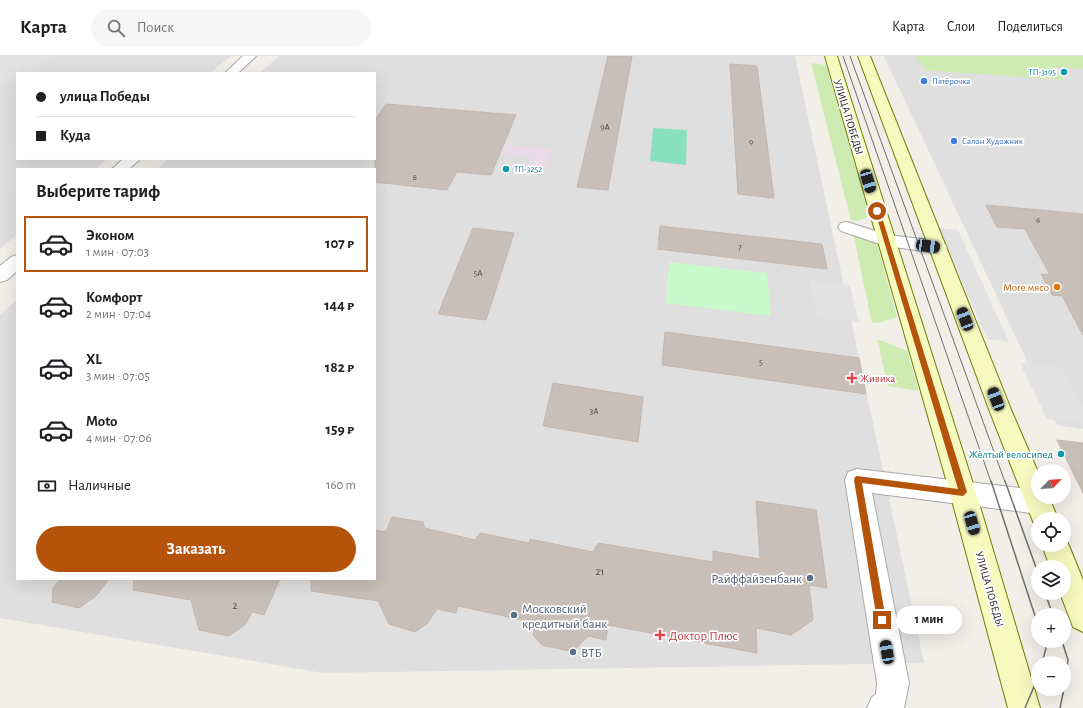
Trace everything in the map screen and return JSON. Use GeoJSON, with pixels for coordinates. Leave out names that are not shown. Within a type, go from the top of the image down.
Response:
{"type":"FeatureCollection","features":[{"type":"Feature","properties":{"kind":"main road","name":"УЛИЦА ПОБЕДЫ"},"geometry":{"type":"LineString","coordinates":[[831,56],[963,492],[1024,708]]}},
{"type":"Feature","properties":{"kind":"main road"},"geometry":{"type":"LineString","coordinates":[[864,56],[1001,412],[1042,510]]}},
{"type":"Feature","properties":{"kind":"main road"},"geometry":{"type":"LineString","coordinates":[[1071,585],[1083,616]]}},
{"type":"Feature","properties":{"kind":"street"},"geometry":{"type":"LineString","coordinates":[[232,72],[250,56]]}},
{"type":"Feature","properties":{"kind":"street"},"geometry":{"type":"LineString","coordinates":[[121,168],[131,160]]}},
{"type":"Feature","properties":{"kind":"street"},"geometry":{"type":"LineString","coordinates":[[847,227],[886,240],[938,247]]}},
{"type":"Feature","properties":{"kind":"street"},"geometry":{"type":"LineString","coordinates":[[0,276],[16,262]]}},
{"type":"Feature","properties":{"kind":"street"},"geometry":{"type":"LineString","coordinates":[[886,706],[892,683],[857,480],[963,492],[1042,510]]}},
{"type":"Feature","properties":{"kind":"shaded area"},"geometry":{"type":"Polygon","coordinates":[[[0,56],[231,56],[211,72],[16,72],[16,160],[106,160],[96,168],[16,168],[16,235],[0,249],[0,56]]]}},
{"type":"Feature","properties":{"kind":"shaded area"},"geometry":{"type":"Polygon","coordinates":[[[5,56],[56,56],[31,72],[16,72],[16,81],[8,86],[0,85],[0,59],[5,56]]]}},
{"type":"Feature","properties":{"kind":"shaded area"},"geometry":{"type":"Polygon","coordinates":[[[279,56],[795,56],[924,663],[323,673],[0,618],[0,315],[16,300],[16,580],[376,580],[376,168],[158,168],[167,160],[376,160],[376,72],[261,72],[279,56]]]}},
{"type":"Feature","properties":{"kind":"shaded area"},"geometry":{"type":"Polygon","coordinates":[[[884,56],[1083,56],[1083,429],[1057,425],[884,56]]]}},
{"type":"Feature","properties":{"kind":"shaded area"},"geometry":{"type":"Polygon","coordinates":[[[488,143],[551,149],[545,169],[529,168],[533,156],[484,152],[488,143]]]}},
{"type":"Feature","properties":{"kind":"shaded area"},"geometry":{"type":"Polygon","coordinates":[[[939,228],[958,230],[1009,342],[987,339],[939,228]]]}},
{"type":"Feature","properties":{"kind":"shaded area"},"geometry":{"type":"Polygon","coordinates":[[[809,280],[850,285],[859,322],[817,318],[809,280]]]}},
{"type":"Feature","properties":{"kind":"shaded area"},"geometry":{"type":"Polygon","coordinates":[[[1020,363],[1062,367],[1083,406],[1083,423],[1047,419],[1020,363]]]}},
{"type":"Feature","properties":{"kind":"green space"},"geometry":{"type":"Polygon","coordinates":[[[916,56],[1083,56],[1083,69],[1053,67],[1064,80],[924,70],[916,56]]]}},
{"type":"Feature","properties":{"kind":"green space"},"geometry":{"type":"Polygon","coordinates":[[[811,63],[826,65],[870,216],[858,221],[851,220],[811,63]]]}},
{"type":"Feature","properties":{"kind":"green space"},"geometry":{"type":"Polygon","coordinates":[[[653,128],[687,130],[686,165],[650,161],[653,128]]]}},
{"type":"Feature","properties":{"kind":"green space"},"geometry":{"type":"Polygon","coordinates":[[[853,233],[876,240],[897,317],[882,322],[872,323],[853,233]]]}},
{"type":"Feature","properties":{"kind":"green space"},"geometry":{"type":"Polygon","coordinates":[[[669,262],[767,273],[771,316],[666,303],[669,262]]]}},
{"type":"Feature","properties":{"kind":"green space"},"geometry":{"type":"Polygon","coordinates":[[[877,339],[907,351],[919,391],[888,386],[877,339]]]}},
{"type":"Feature","properties":{"kind":"building"},"geometry":{"type":"Polygon","coordinates":[[[608,56],[632,56],[608,190],[577,187],[608,56]]]}},
{"type":"Feature","properties":{"kind":"building"},"geometry":{"type":"Polygon","coordinates":[[[730,64],[757,66],[774,198],[738,194],[730,64]]]}},
{"type":"Feature","properties":{"kind":"building"},"geometry":{"type":"Polygon","coordinates":[[[386,104],[516,115],[491,175],[457,172],[447,190],[376,182],[376,119],[386,104]]]}},
{"type":"Feature","properties":{"kind":"building"},"geometry":{"type":"Polygon","coordinates":[[[986,205],[1083,214],[1083,335],[1062,296],[1052,295],[1041,274],[1050,275],[1025,229],[997,227],[986,205]]]}},
{"type":"Feature","properties":{"kind":"building"},"geometry":{"type":"Polygon","coordinates":[[[660,226],[822,244],[827,269],[658,249],[660,226]]]}},
{"type":"Feature","properties":{"kind":"building"},"geometry":{"type":"Polygon","coordinates":[[[473,228],[514,233],[486,320],[438,314],[473,228]]]}},
{"type":"Feature","properties":{"kind":"building"},"geometry":{"type":"Polygon","coordinates":[[[665,332],[859,358],[866,394],[662,365],[665,332]]]}},
{"type":"Feature","properties":{"kind":"building"},"geometry":{"type":"Polygon","coordinates":[[[553,383],[643,397],[638,442],[543,426],[553,383]]]}},
{"type":"Feature","properties":{"kind":"building"},"geometry":{"type":"Polygon","coordinates":[[[1057,440],[1083,443],[1083,493],[1071,469],[1071,464],[1069,464],[1057,440]]]}},
{"type":"Feature","properties":{"kind":"building"},"geometry":{"type":"Polygon","coordinates":[[[756,501],[816,510],[827,588],[809,585],[813,620],[791,635],[756,628],[757,653],[608,625],[606,640],[588,636],[573,652],[542,645],[533,635],[536,623],[458,606],[456,613],[437,609],[427,624],[415,632],[389,624],[378,601],[311,591],[311,580],[376,580],[376,530],[386,532],[392,517],[423,522],[425,528],[475,540],[480,533],[529,543],[530,539],[593,552],[598,543],[713,562],[713,551],[760,559],[756,501]]]}},
{"type":"Feature","properties":{"kind":"building"},"geometry":{"type":"Polygon","coordinates":[[[59,580],[108,580],[96,596],[79,608],[52,602],[53,588],[59,580]]]}},
{"type":"Feature","properties":{"kind":"building"},"geometry":{"type":"Polygon","coordinates":[[[134,580],[280,580],[264,615],[252,612],[246,624],[229,636],[199,630],[191,600],[133,590],[134,580]]]}},
{"type":"Feature","properties":{"kind":"tram line"},"geometry":{"type":"LineString","coordinates":[[843,56],[991,482]]}},
{"type":"Feature","properties":{"kind":"tram line"},"geometry":{"type":"LineString","coordinates":[[850,56],[1005,482]]}},
{"type":"Feature","properties":{"kind":"tram line"},"geometry":{"type":"LineString","coordinates":[[991,481],[1032,608]]}},
{"type":"Feature","properties":{"kind":"tram line"},"geometry":{"type":"LineString","coordinates":[[1005,481],[1033,560]]}},
{"type":"Feature","properties":{"kind":"tram line"},"geometry":{"type":"LineString","coordinates":[[1048,600],[1050,608]]}},
{"type":"Feature","properties":{"kind":"tram line"},"geometry":{"type":"LineString","coordinates":[[1044,656],[1046,648]]}},
{"type":"Feature","properties":{"kind":"tram line"},"geometry":{"type":"LineString","coordinates":[[1064,648],[1067,656]]}},
{"type":"Feature","properties":{"kind":"tram line"},"geometry":{"type":"LineString","coordinates":[[1025,708],[1031,694]]}},
{"type":"Feature","properties":{"kind":"tram line"},"geometry":{"type":"LineString","coordinates":[[1060,708],[1063,696]]}},
{"type":"Feature","properties":{"kind":"place","name":"ТП-3195"},"geometry":{"type":"Point","coordinates":[1064,72]}},
{"type":"Feature","properties":{"kind":"place","name":"Пятёрочка"},"geometry":{"type":"Point","coordinates":[924,81]}},
{"type":"Feature","properties":{"kind":"place","name":"Салон Художник"},"geometry":{"type":"Point","coordinates":[954,141]}},
{"type":"Feature","properties":{"kind":"place","name":"ТП-3252"},"geometry":{"type":"Point","coordinates":[506,169]}},
{"type":"Feature","properties":{"kind":"place","name":"More мясо"},"geometry":{"type":"Point","coordinates":[1057,287]}},
{"type":"Feature","properties":{"kind":"place","name":"Живика"},"geometry":{"type":"Point","coordinates":[852,378]}},
{"type":"Feature","properties":{"kind":"place","name":"Жёлтый велосипед"},"geometry":{"type":"Point","coordinates":[1061,454]}},
{"type":"Feature","properties":{"kind":"place","name":"Райффайзенбанк"},"geometry":{"type":"Point","coordinates":[810,578]}},
{"type":"Feature","properties":{"kind":"place","name":"Московский кредитный банк"},"geometry":{"type":"Point","coordinates":[514,615]}},
{"type":"Feature","properties":{"kind":"place","name":"Доктор Плюс"},"geometry":{"type":"Point","coordinates":[660,635]}},
{"type":"Feature","properties":{"kind":"place","name":"ВТБ"},"geometry":{"type":"Point","coordinates":[573,652]}},
{"type":"Feature","properties":{"kind":"route"},"geometry":{"type":"LineString","coordinates":[[877,211],[963,492],[857,480],[882,620]]}}]}
